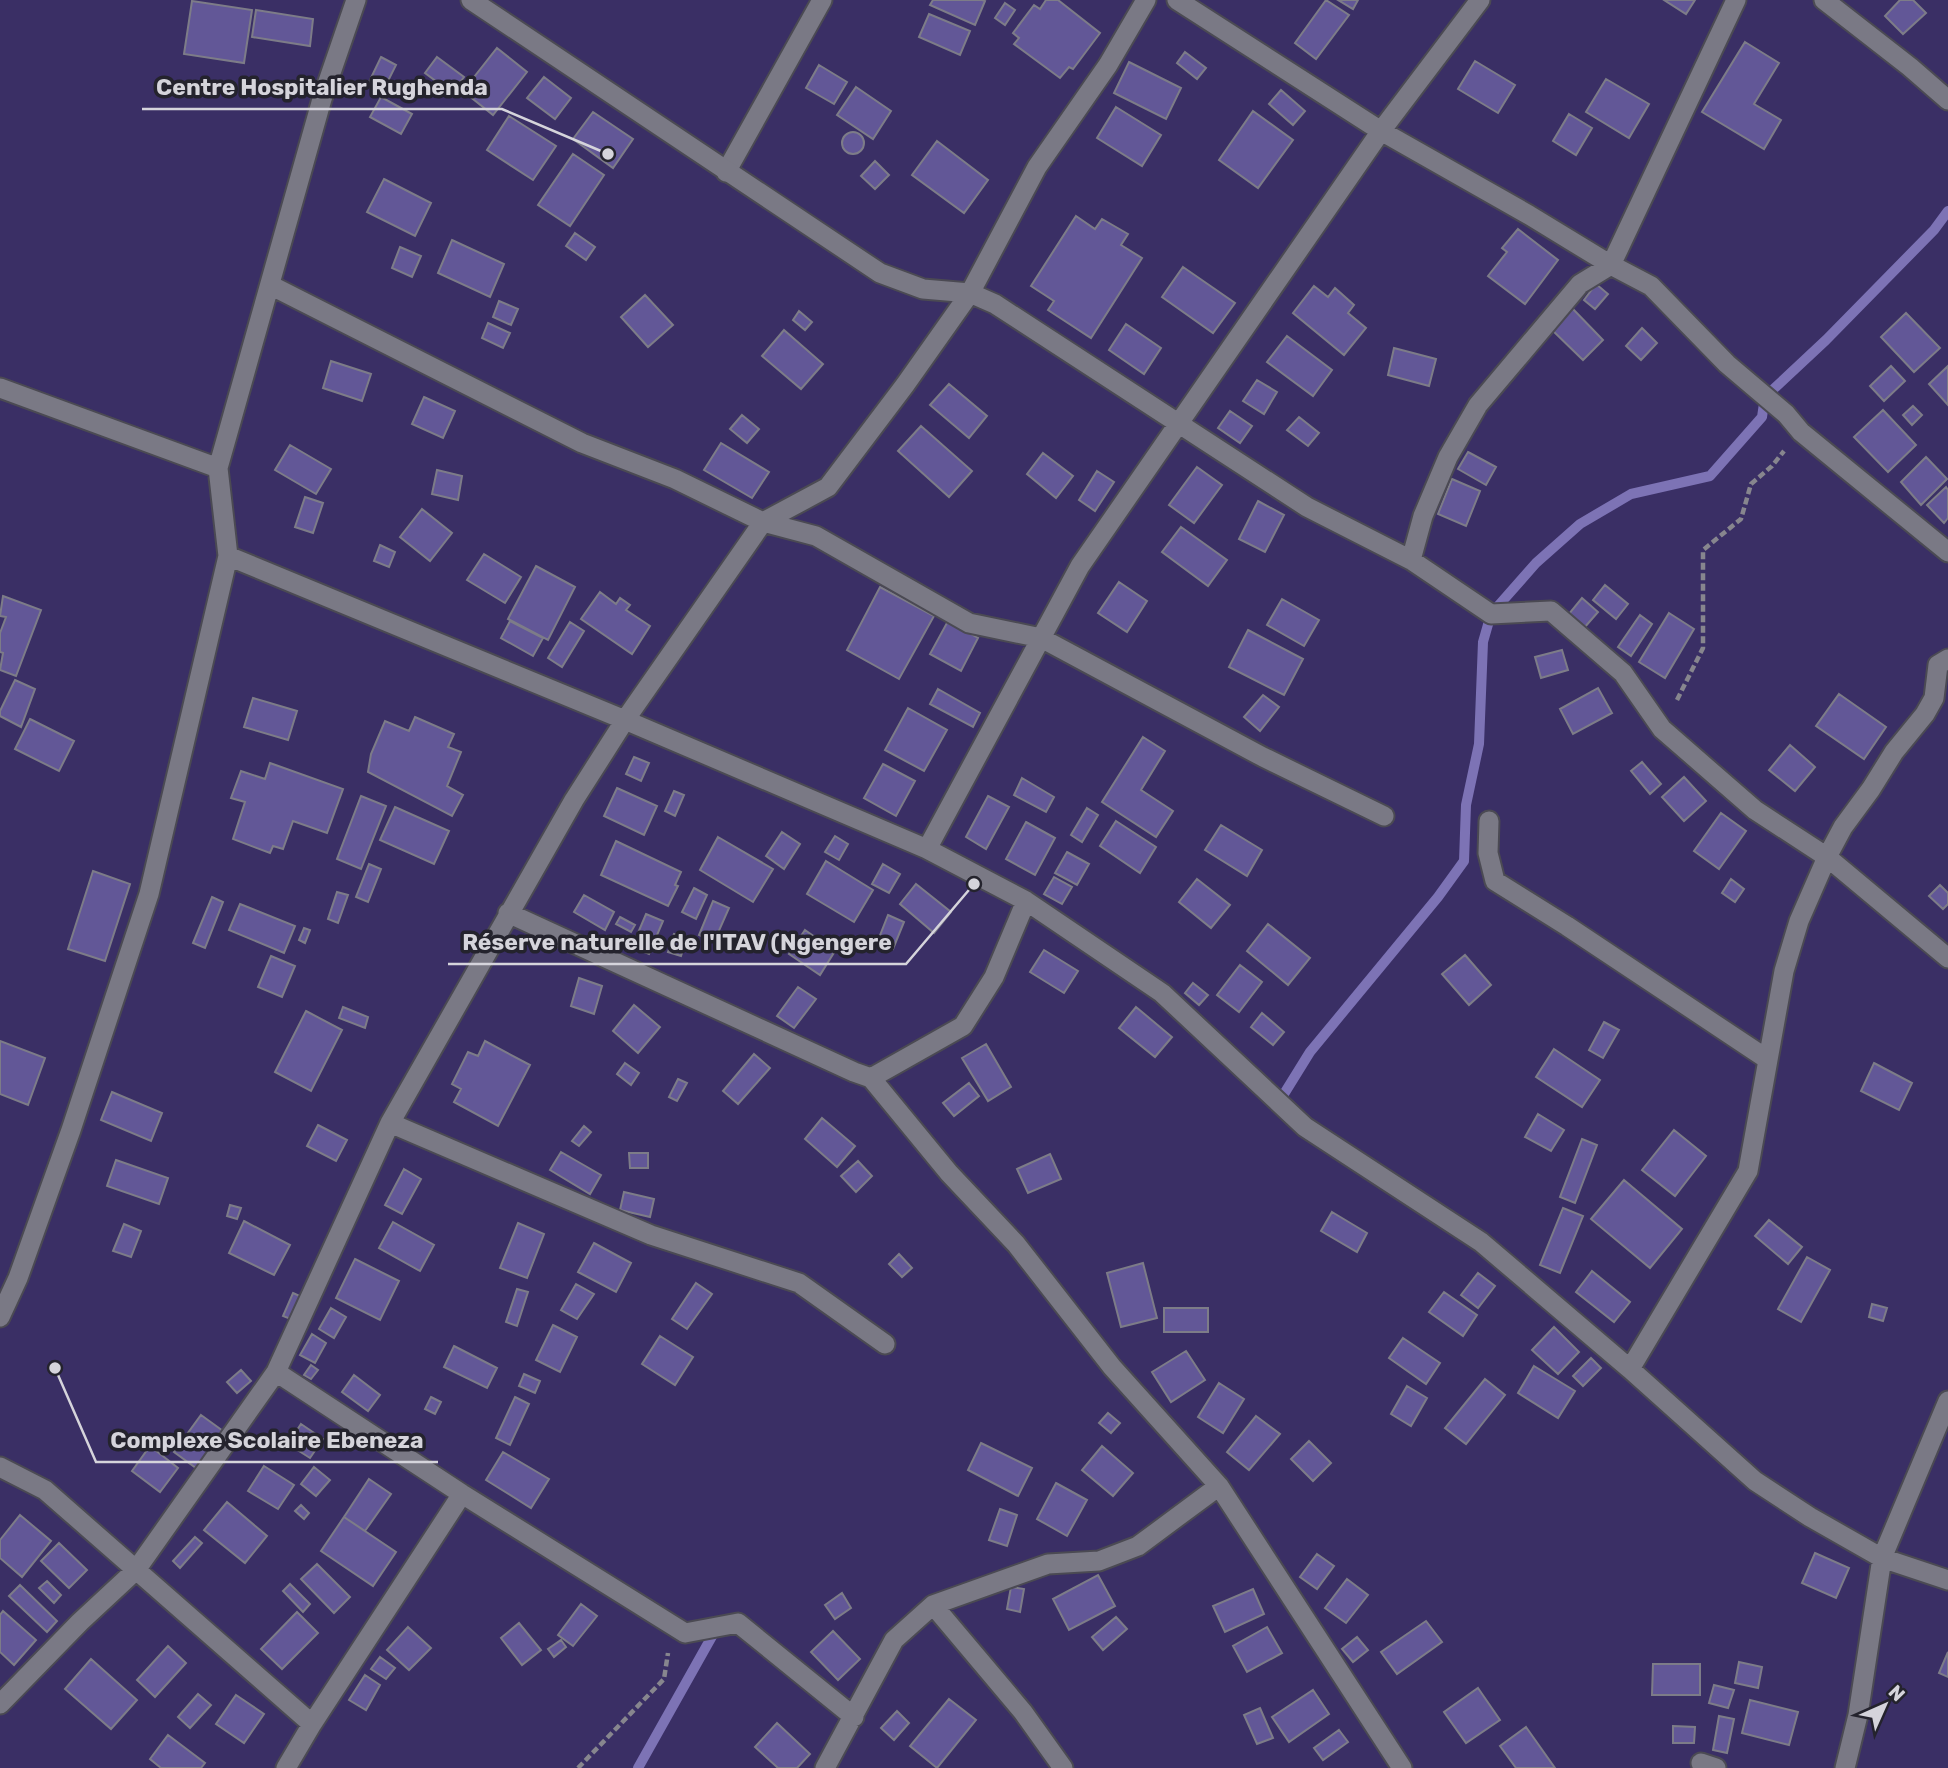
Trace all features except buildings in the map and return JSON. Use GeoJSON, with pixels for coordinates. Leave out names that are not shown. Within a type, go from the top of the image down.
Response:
{"type":"FeatureCollection","features":[{"type":"Feature","properties":{"kind":"street"},"geometry":{"type":"LineString","coordinates":[[0,1317],[18,1278],[71,1130],[149,894],[228,556],[218,468],[322,99],[356,0]]}},
{"type":"Feature","properties":{"kind":"street"},"geometry":{"type":"LineString","coordinates":[[471,0],[880,273],[923,289],[970,293],[995,304],[1307,507],[1412,560],[1491,614],[1551,611],[1623,673],[1662,729],[1755,810],[1827,857],[1948,958]]}},
{"type":"Feature","properties":{"kind":"street"},"geometry":{"type":"LineString","coordinates":[[726,172],[822,0]]}},
{"type":"Feature","properties":{"kind":"street"},"geometry":{"type":"LineString","coordinates":[[0,1704],[80,1622],[136,1570],[276,1372],[390,1123],[508,913],[625,720],[763,522],[828,487],[897,396],[970,293],[1037,167],[1108,65],[1146,0]]}},
{"type":"Feature","properties":{"kind":"street"},"geometry":{"type":"LineString","coordinates":[[1177,0],[1381,131],[1651,286],[1727,364],[1786,414],[1801,432],[1948,552]]}},
{"type":"Feature","properties":{"kind":"street"},"geometry":{"type":"LineString","coordinates":[[927,849],[1080,566],[1381,131],[1480,0]]}},
{"type":"Feature","properties":{"kind":"street"},"geometry":{"type":"LineString","coordinates":[[1412,560],[1423,516],[1448,457],[1478,405],[1580,284],[1611,265],[1736,0]]}},
{"type":"Feature","properties":{"kind":"street"},"geometry":{"type":"LineString","coordinates":[[1824,0],[1948,100]]}},
{"type":"Feature","properties":{"kind":"street"},"geometry":{"type":"LineString","coordinates":[[270,285],[582,443],[675,479],[763,522],[816,537],[969,623],[1041,638],[1263,757],[1384,816]]}},
{"type":"Feature","properties":{"kind":"street"},"geometry":{"type":"LineString","coordinates":[[0,388],[218,468]]}},
{"type":"Feature","properties":{"kind":"street"},"geometry":{"type":"LineString","coordinates":[[228,556],[625,720],[927,849],[1026,901],[1162,993],[1305,1126],[1481,1242],[1630,1369],[1755,1481],[1810,1517],[1882,1558],[1948,1580]]}},
{"type":"Feature","properties":{"kind":"street"},"geometry":{"type":"LineString","coordinates":[[1630,1369],[1748,1171],[1784,971],[1798,921],[1843,827],[1894,752],[1925,715],[1934,698],[1938,665],[1948,659]]}},
{"type":"Feature","properties":{"kind":"street"},"geometry":{"type":"LineString","coordinates":[[1489,821],[1488,853],[1495,881],[1767,1059]]}},
{"type":"Feature","properties":{"kind":"street"},"geometry":{"type":"LineString","coordinates":[[871,1078],[963,1026],[993,977],[1026,901]]}},
{"type":"Feature","properties":{"kind":"street"},"geometry":{"type":"LineString","coordinates":[[508,913],[841,1067],[871,1078],[949,1173],[1016,1244],[1112,1367],[1219,1486],[1402,1768]]}},
{"type":"Feature","properties":{"kind":"street"},"geometry":{"type":"LineString","coordinates":[[390,1123],[651,1235],[799,1283],[885,1344]]}},
{"type":"Feature","properties":{"kind":"street"},"geometry":{"type":"LineString","coordinates":[[276,1372],[462,1494],[685,1633],[738,1623],[854,1717]]}},
{"type":"Feature","properties":{"kind":"street"},"geometry":{"type":"LineString","coordinates":[[1845,1768],[1858,1715],[1882,1558],[1948,1401]]}},
{"type":"Feature","properties":{"kind":"street"},"geometry":{"type":"LineString","coordinates":[[0,1467],[45,1490],[312,1724]]}},
{"type":"Feature","properties":{"kind":"street"},"geometry":{"type":"LineString","coordinates":[[825,1768],[894,1640],[933,1605],[1048,1564],[1098,1561],[1138,1546],[1219,1486]]}},
{"type":"Feature","properties":{"kind":"street"},"geometry":{"type":"LineString","coordinates":[[286,1768],[462,1494]]}},
{"type":"Feature","properties":{"kind":"street"},"geometry":{"type":"LineString","coordinates":[[933,1605],[1023,1712],[1063,1768]]}},
{"type":"Feature","properties":{"kind":"path"},"geometry":{"type":"LineString","coordinates":[[1662,729],[1703,648],[1703,550],[1741,519],[1751,484],[1772,466],[1801,432]]}},
{"type":"Feature","properties":{"kind":"path"},"geometry":{"type":"LineString","coordinates":[[578,1768],[664,1678],[669,1646],[685,1633]]}},
{"type":"Feature","properties":{"kind":"shaded area"},"geometry":{"type":"Polygon","coordinates":[[[0,0],[1948,0],[1948,1768],[0,1768],[0,0]]]}},
{"type":"Feature","properties":{"kind":"waterway"},"geometry":{"type":"LineString","coordinates":[[1279,1102],[1310,1052],[1438,897],[1464,861],[1466,805],[1479,744],[1483,642],[1491,614],[1536,563],[1580,524],[1631,494],[1710,476],[1762,417],[1765,397],[1826,340],[1934,230],[1948,211]]}},
{"type":"Feature","properties":{"kind":"waterway"},"geometry":{"type":"LineString","coordinates":[[638,1768],[715,1631]]}},
{"type":"Feature","properties":{"kind":"place","name":"Centre Hospitalier Rughenda"},"geometry":{"type":"Point","coordinates":[608,154]}},
{"type":"Feature","properties":{"kind":"place","name":"Réserve naturelle de l'ITAV (Ngengere"},"geometry":{"type":"Point","coordinates":[974,884]}},
{"type":"Feature","properties":{"kind":"place","name":"Complexe Scolaire Ebeneza"},"geometry":{"type":"Point","coordinates":[55,1368]}}]}
